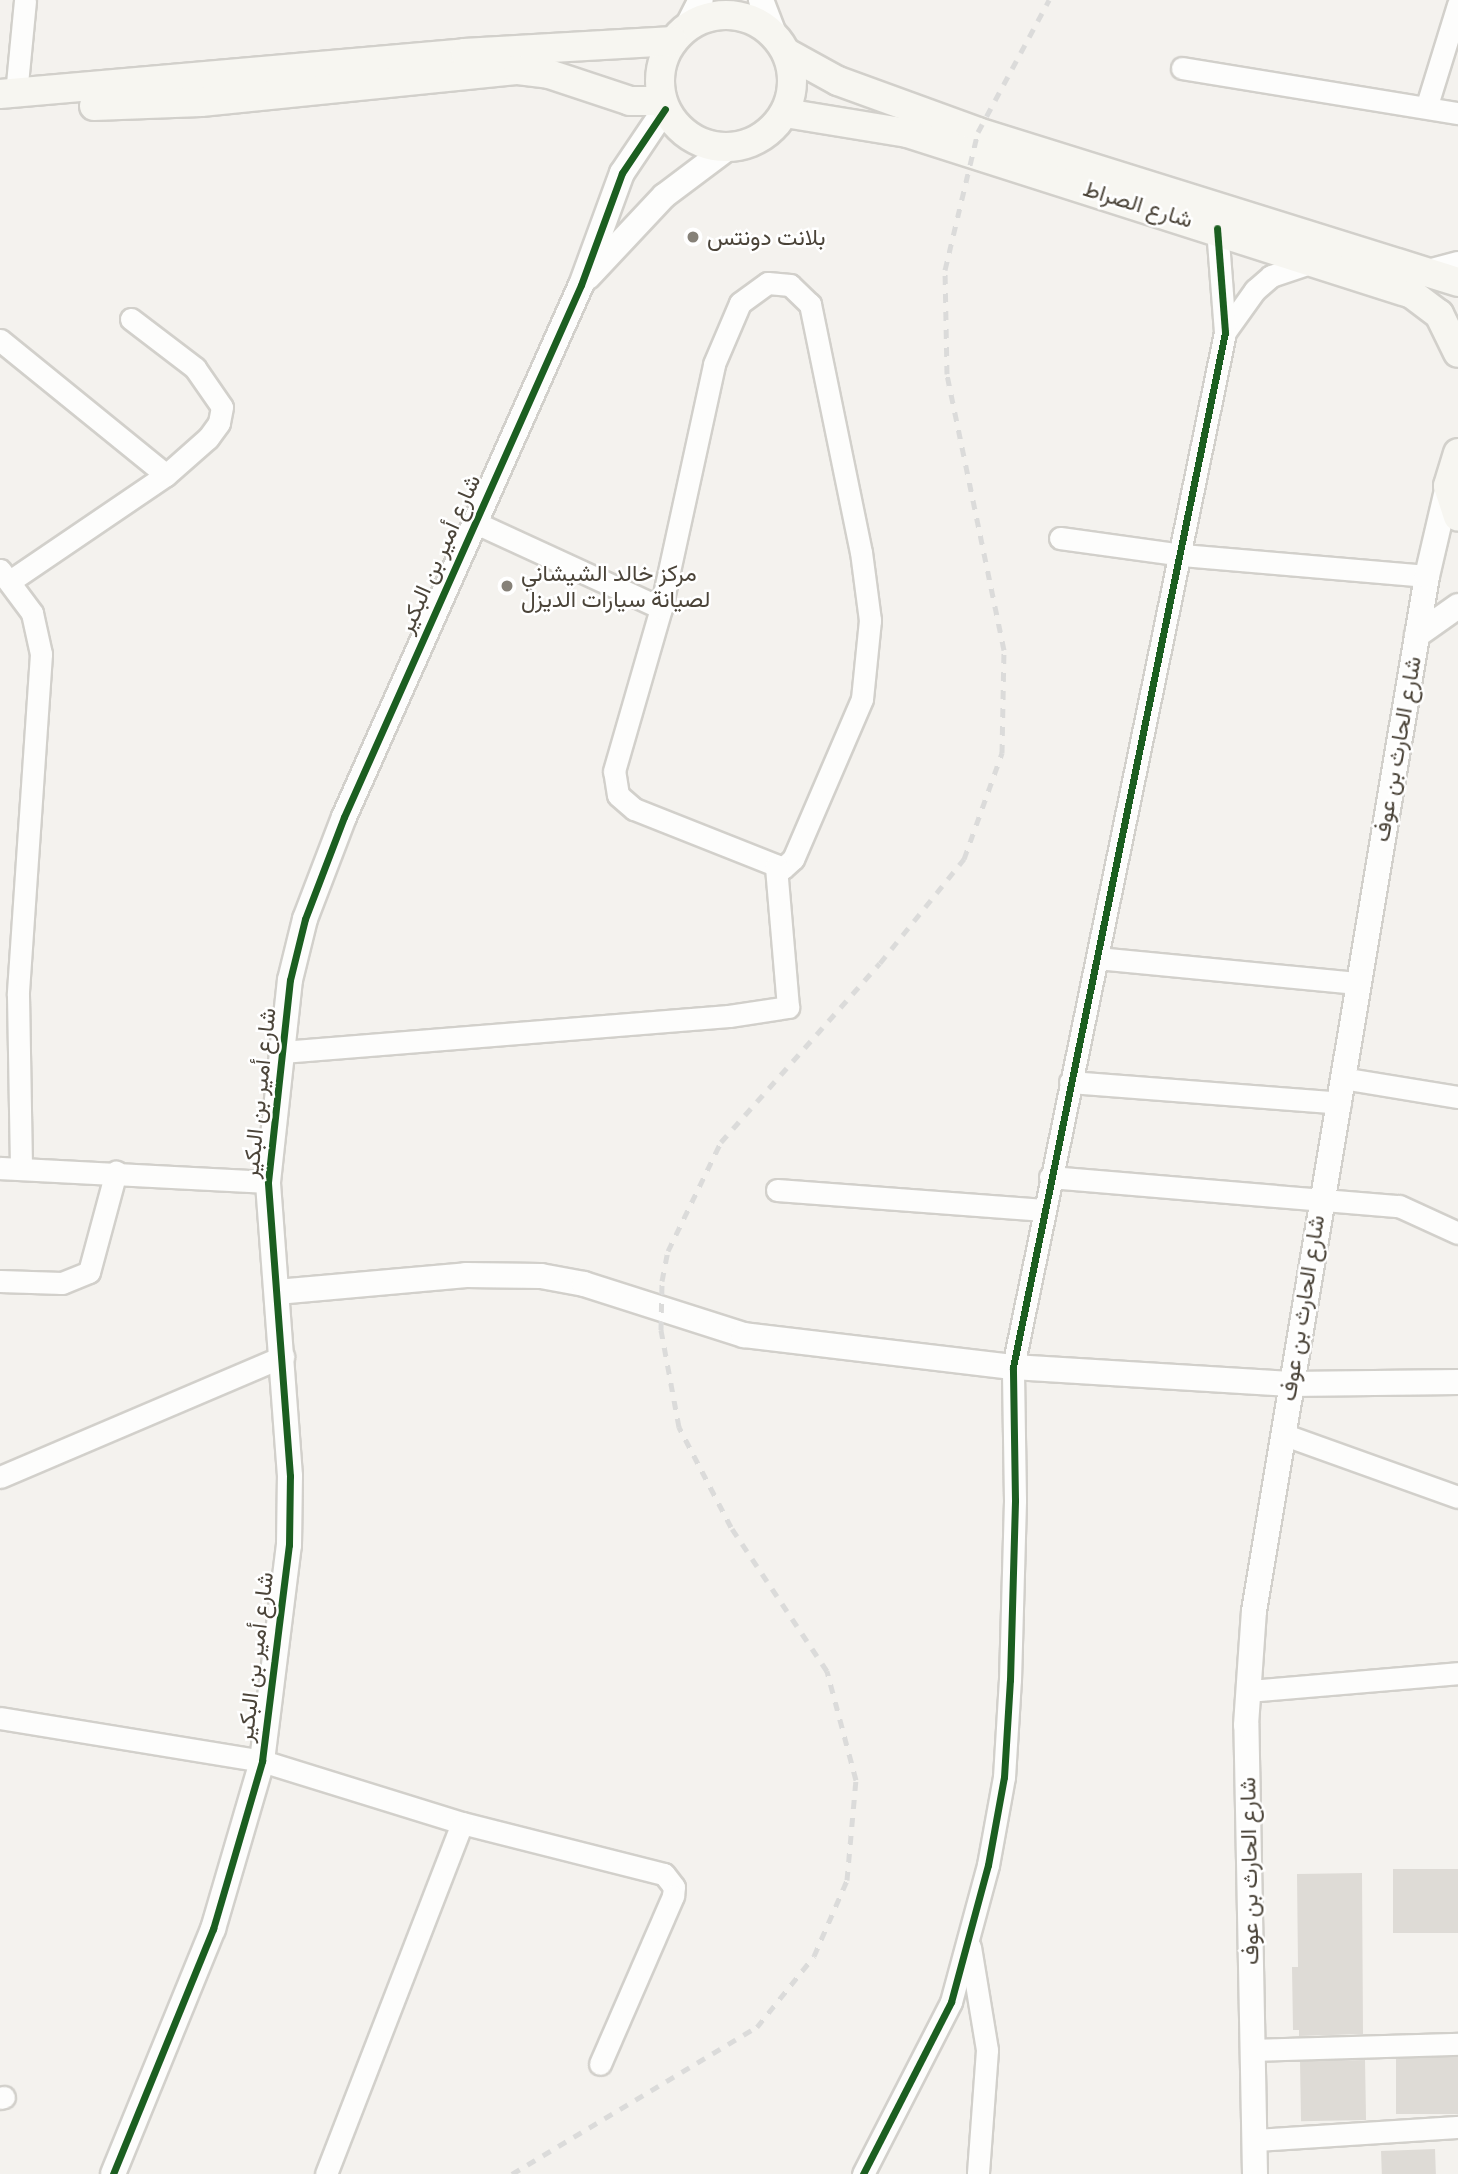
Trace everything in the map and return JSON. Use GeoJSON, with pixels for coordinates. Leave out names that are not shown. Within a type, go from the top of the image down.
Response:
{"type":"FeatureCollection","features":[{"type":"Feature","properties":{"kind":"main road"},"geometry":{"type":"LineString","coordinates":[[5,99],[680,34],[709,17],[732,14],[755,20],[780,43],[792,94],[785,113],[771,131],[751,143],[728,148],[706,145],[686,135],[664,105],[661,70],[680,34]]}},
{"type":"Feature","properties":{"kind":"main road","name":"شارع الصراط"},"geometry":{"type":"LineString","coordinates":[[780,43],[838,81],[978,132],[1458,282]]}},
{"type":"Feature","properties":{"kind":"main road"},"geometry":{"type":"LineString","coordinates":[[5,99],[201,102],[518,70],[550,74],[630,101],[664,105]]}},
{"type":"Feature","properties":{"kind":"main road","name":"شارع الصراط"},"geometry":{"type":"LineString","coordinates":[[785,113],[908,133],[1315,261],[1429,303],[1450,331],[1458,353]]}},
{"type":"Feature","properties":{"kind":"main road","name":"شارع الحارث بن عوف"},"geometry":{"type":"LineString","coordinates":[[1448,485],[1458,453]]}},
{"type":"Feature","properties":{"kind":"main road"},"geometry":{"type":"LineString","coordinates":[[1448,485],[1458,516]]}},
{"type":"Feature","properties":{"kind":"street"},"geometry":{"type":"LineString","coordinates":[[5,99],[25,0]]}},
{"type":"Feature","properties":{"kind":"street"},"geometry":{"type":"LineString","coordinates":[[680,34],[701,0]]}},
{"type":"Feature","properties":{"kind":"street"},"geometry":{"type":"LineString","coordinates":[[761,0],[780,43]]}},
{"type":"Feature","properties":{"kind":"street"},"geometry":{"type":"LineString","coordinates":[[1427,105],[1458,5]]}},
{"type":"Feature","properties":{"kind":"street"},"geometry":{"type":"LineString","coordinates":[[1182,68],[1427,105],[1458,113]]}},
{"type":"Feature","properties":{"kind":"street","name":"شارع أمير بن البكير"},"geometry":{"type":"LineString","coordinates":[[113,2174],[213,1929],[262,1761],[289,1545],[290,1476],[268,1182],[290,980],[305,919],[344,817],[581,285],[622,173],[664,105]]}},
{"type":"Feature","properties":{"kind":"street","name":"شارع أمير بن البكير"},"geometry":{"type":"LineString","coordinates":[[581,285],[664,196],[728,148]]}},
{"type":"Feature","properties":{"kind":"street"},"geometry":{"type":"LineString","coordinates":[[863,2174],[927,2056],[951,2002],[968,1940],[1004,1777],[1015,1500],[1013,1367],[1050,1177],[1182,555],[1225,332],[1217,228]]}},
{"type":"Feature","properties":{"kind":"street"},"geometry":{"type":"LineString","coordinates":[[1225,332],[1255,290],[1271,276],[1315,261]]}},
{"type":"Feature","properties":{"kind":"street"},"geometry":{"type":"LineString","coordinates":[[1424,271],[1458,262]]}},
{"type":"Feature","properties":{"kind":"street"},"geometry":{"type":"LineString","coordinates":[[768,283],[790,285],[810,304],[816,327],[861,552],[870,632],[868,673],[853,725],[789,866],[776,866],[634,809],[618,795],[614,771],[661,608],[714,364],[728,325],[752,292],[768,283]]}},
{"type":"Feature","properties":{"kind":"street"},"geometry":{"type":"LineString","coordinates":[[131,319],[195,368],[222,407],[219,423],[208,438],[166,475],[5,576],[32,613],[41,654],[9,995],[11,1168],[268,1182]]}},
{"type":"Feature","properties":{"kind":"street"},"geometry":{"type":"LineString","coordinates":[[0,340],[166,475]]}},
{"type":"Feature","properties":{"kind":"street","name":"شارع الحارث بن عوف"},"geometry":{"type":"LineString","coordinates":[[1255,2174],[1247,1838],[1249,1691],[1254,1611],[1320,1200],[1341,1091],[1426,576],[1448,485]]}},
{"type":"Feature","properties":{"kind":"street"},"geometry":{"type":"LineString","coordinates":[[474,522],[661,608]]}},
{"type":"Feature","properties":{"kind":"street"},"geometry":{"type":"LineString","coordinates":[[1060,538],[1182,555],[1426,576]]}},
{"type":"Feature","properties":{"kind":"street"},"geometry":{"type":"LineString","coordinates":[[1417,635],[1458,606]]}},
{"type":"Feature","properties":{"kind":"street"},"geometry":{"type":"LineString","coordinates":[[282,1052],[729,1016],[788,1007],[776,866]]}},
{"type":"Feature","properties":{"kind":"street"},"geometry":{"type":"LineString","coordinates":[[1097,958],[1357,983]]}},
{"type":"Feature","properties":{"kind":"street"},"geometry":{"type":"LineString","coordinates":[[1070,1082],[1458,1097]]}},
{"type":"Feature","properties":{"kind":"street"},"geometry":{"type":"LineString","coordinates":[[0,1281],[62,1283],[89,1272],[116,1172]]}},
{"type":"Feature","properties":{"kind":"street"},"geometry":{"type":"LineString","coordinates":[[1050,1177],[1399,1206],[1458,1233]]}},
{"type":"Feature","properties":{"kind":"street"},"geometry":{"type":"LineString","coordinates":[[777,1189],[1044,1210]]}},
{"type":"Feature","properties":{"kind":"street"},"geometry":{"type":"LineString","coordinates":[[277,1292],[466,1275],[541,1276],[584,1284],[744,1335],[1013,1367],[1290,1384],[1458,1382]]}},
{"type":"Feature","properties":{"kind":"street"},"geometry":{"type":"LineString","coordinates":[[0,1477],[283,1356]]}},
{"type":"Feature","properties":{"kind":"street"},"geometry":{"type":"LineString","coordinates":[[1282,1434],[1458,1497]]}},
{"type":"Feature","properties":{"kind":"street"},"geometry":{"type":"LineString","coordinates":[[1249,1691],[1458,1673]]}},
{"type":"Feature","properties":{"kind":"street"},"geometry":{"type":"LineString","coordinates":[[0,1718],[262,1761],[461,1823],[671,1880],[673,1896],[600,2064]]}},
{"type":"Feature","properties":{"kind":"street"},"geometry":{"type":"LineString","coordinates":[[326,2174],[461,1823]]}},
{"type":"Feature","properties":{"kind":"street"},"geometry":{"type":"LineString","coordinates":[[968,1940],[987,2050],[978,2174]]}},
{"type":"Feature","properties":{"kind":"street"},"geometry":{"type":"LineString","coordinates":[[1253,2050],[1458,2044]]}},
{"type":"Feature","properties":{"kind":"street"},"geometry":{"type":"LineString","coordinates":[[1255,2140],[1458,2127]]}},
{"type":"Feature","properties":{"kind":"building"},"geometry":{"type":"Polygon","coordinates":[[[1393,1869],[1458,1869],[1458,1933],[1393,1933],[1393,1869]]]}},
{"type":"Feature","properties":{"kind":"building"},"geometry":{"type":"Polygon","coordinates":[[[1362,1873],[1363,2034],[1299,2036],[1299,2030],[1293,2030],[1292,1967],[1298,1967],[1297,1874],[1362,1873]]]}},
{"type":"Feature","properties":{"kind":"building"},"geometry":{"type":"Polygon","coordinates":[[[1396,2057],[1458,2057],[1458,2114],[1396,2114],[1396,2057]]]}},
{"type":"Feature","properties":{"kind":"building"},"geometry":{"type":"Polygon","coordinates":[[[1365,2060],[1366,2120],[1301,2121],[1300,2061],[1365,2060]]]}},
{"type":"Feature","properties":{"kind":"building"},"geometry":{"type":"Polygon","coordinates":[[[1435,2149],[1436,2174],[1382,2174],[1381,2151],[1435,2149]]]}},
{"type":"Feature","properties":{"kind":"railway"},"geometry":{"type":"LineString","coordinates":[[512,2174],[757,2027],[814,1956],[847,1880],[856,1780],[827,1671],[731,1527],[679,1427],[661,1330],[662,1281],[668,1251],[721,1142],[880,963],[964,859],[1002,753],[1004,650],[947,374],[945,270],[978,132],[1049,0]]}},
{"type":"Feature","properties":{"kind":"cycle path"},"geometry":{"type":"LineString","coordinates":[[113,2174],[213,1929],[262,1761],[289,1545],[290,1476],[268,1182],[290,980],[305,919],[344,817],[581,285],[622,173],[665,109]]}},
{"type":"Feature","properties":{"kind":"cycle path"},"geometry":{"type":"LineString","coordinates":[[863,2174],[951,2002],[988,1865],[1004,1777],[1010,1680],[1015,1500],[1013,1367],[1225,332],[1217,228]]}},
{"type":"Feature","properties":{"kind":"place","name":"بلانت دونتس"},"geometry":{"type":"Point","coordinates":[693,237]}},
{"type":"Feature","properties":{"kind":"place","name":"مركز خالد الشيشاني لصيانة سيارات الديزل"},"geometry":{"type":"Point","coordinates":[507,586]}}]}
